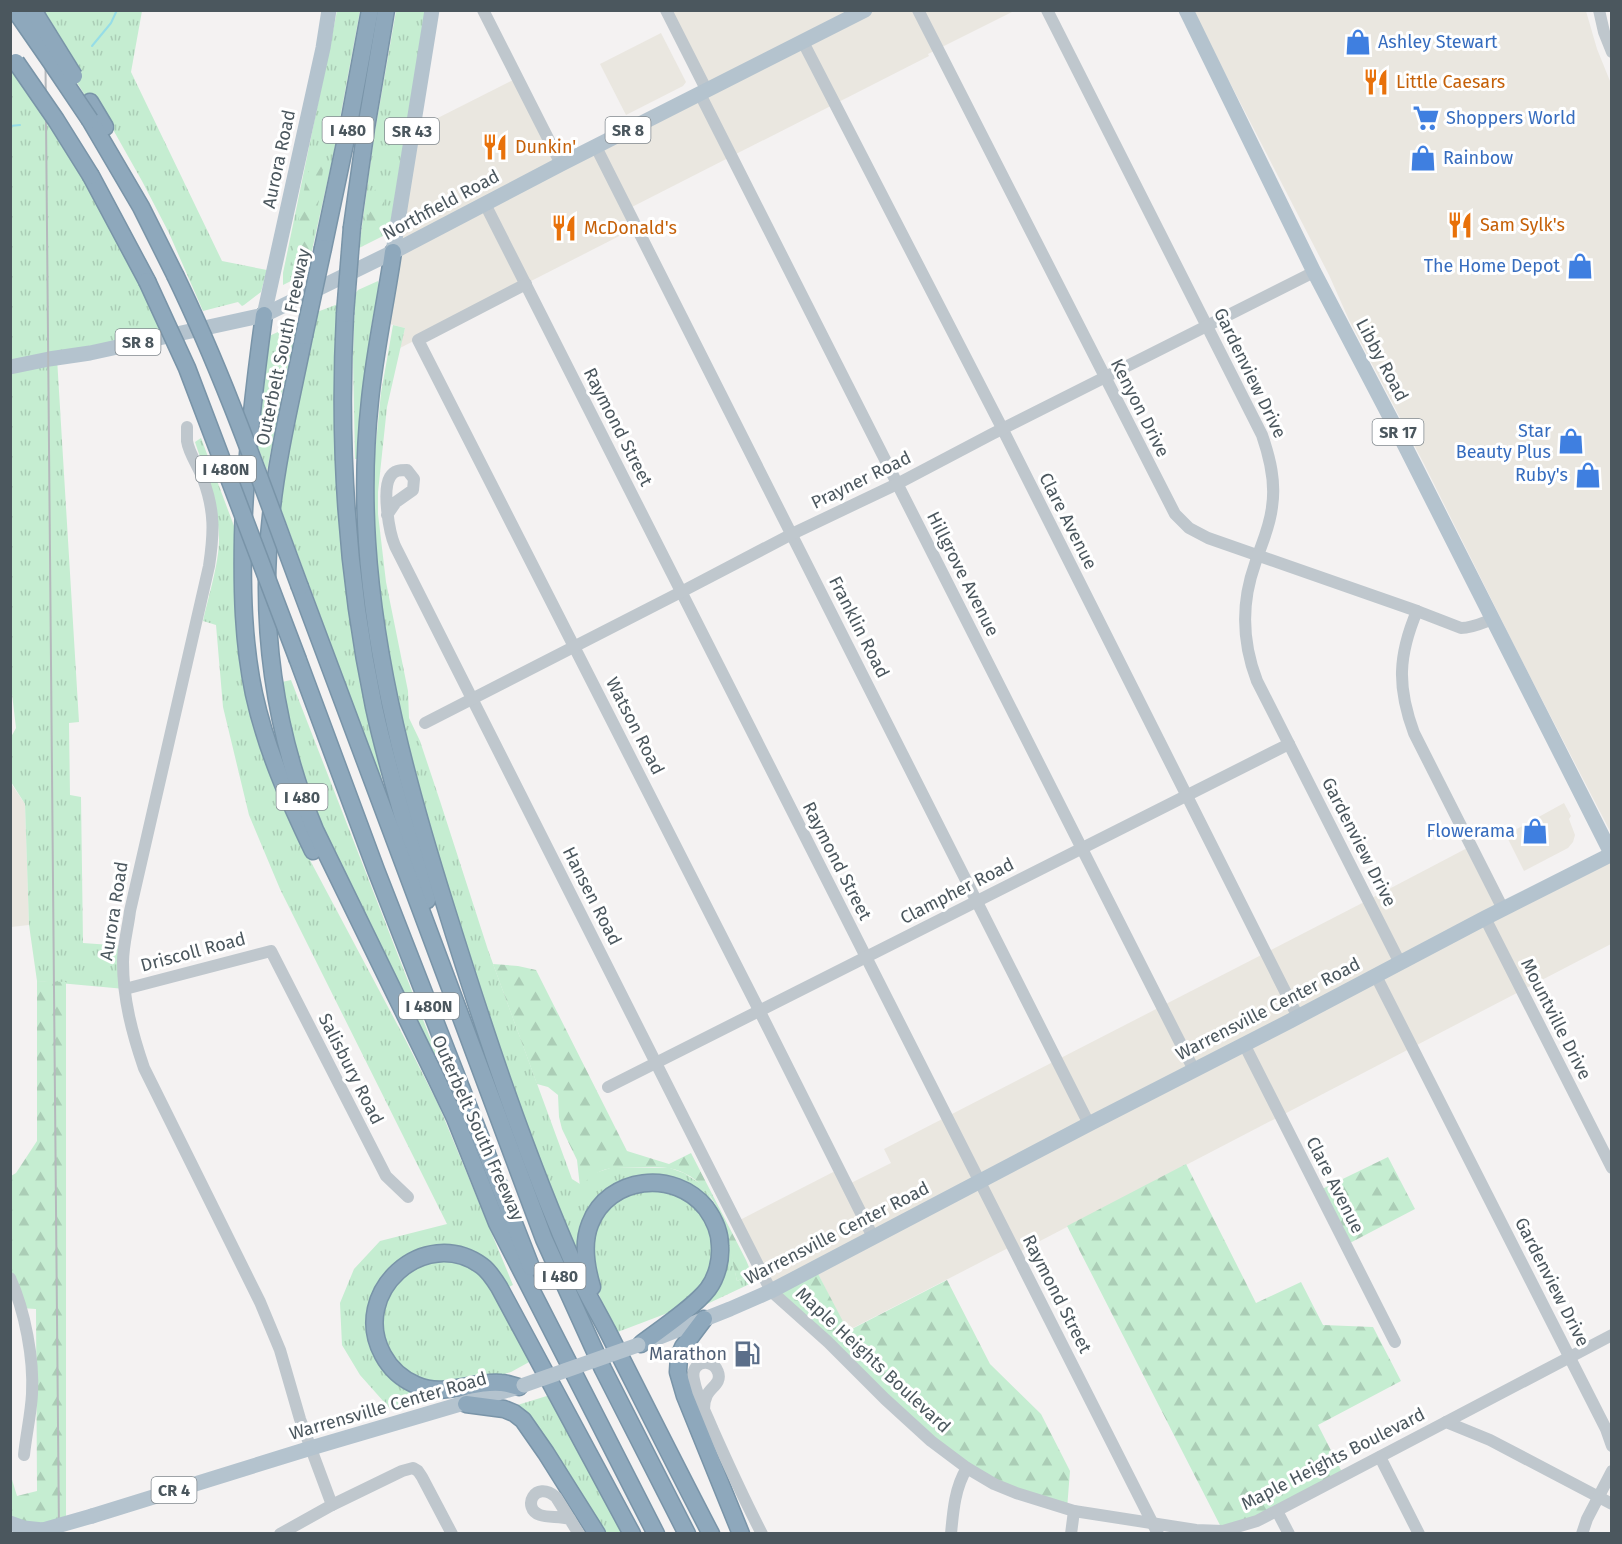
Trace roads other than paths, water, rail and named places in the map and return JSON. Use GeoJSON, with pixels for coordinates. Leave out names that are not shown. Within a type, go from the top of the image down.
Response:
{"type":"FeatureCollection","features":[{"type":"Feature","properties":{"kind":"highway","name":"I 480N"},"geometry":{"type":"LineString","coordinates":[[15,10],[90,120],[118,168]]}},
{"type":"Feature","properties":{"kind":"highway"},"geometry":{"type":"LineString","coordinates":[[33,10],[105,128],[118,168]]}},
{"type":"Feature","properties":{"kind":"highway","name":"Outerbelt South Freeway"},"geometry":{"type":"LineString","coordinates":[[370,10],[346,141],[282,440],[271,514],[267,584],[269,645],[280,715],[298,784],[315,830],[440,1086],[497,1223],[656,1533]]}},
{"type":"Feature","properties":{"kind":"highway","name":"Outerbelt South Freeway"},"geometry":{"type":"LineString","coordinates":[[386,10],[364,138],[352,227],[343,370],[344,467],[361,637],[375,710],[388,766],[458,1007]]}},
{"type":"Feature","properties":{"kind":"highway","name":"Outerbelt South Freeway"},"geometry":{"type":"LineString","coordinates":[[14,58],[91,176],[147,280],[187,368],[385,892],[564,1351]]}},
{"type":"Feature","properties":{"kind":"highway","name":"Outerbelt South Freeway"},"geometry":{"type":"LineString","coordinates":[[118,168],[146,216],[207,344],[557,1270],[611,1386],[687,1533]]}},
{"type":"Feature","properties":{"kind":"highway"},"geometry":{"type":"LineString","coordinates":[[393,252],[370,397],[366,484],[367,541],[373,598],[389,696],[404,764],[466,972],[506,1091],[558,1229],[588,1295],[711,1533]]}},
{"type":"Feature","properties":{"kind":"highway"},"geometry":{"type":"LineString","coordinates":[[264,315],[250,419],[244,515],[243,614],[246,650],[257,706],[280,778],[323,870],[362,925]]}},
{"type":"Feature","properties":{"kind":"highway"},"geometry":{"type":"LineString","coordinates":[[608,1333],[588,1276],[586,1247],[590,1224],[608,1198],[630,1186],[652,1182],[679,1186],[701,1202],[710,1213],[717,1228],[721,1250],[717,1269],[714,1279],[701,1296],[640,1345]]}},
{"type":"Feature","properties":{"kind":"highway"},"geometry":{"type":"LineString","coordinates":[[522,1386],[488,1383],[437,1390],[426,1389],[406,1380],[387,1361],[376,1339],[374,1317],[386,1283],[406,1264],[432,1254],[460,1256],[482,1266],[491,1275],[632,1533]]}},
{"type":"Feature","properties":{"kind":"highway"},"geometry":{"type":"LineString","coordinates":[[704,1319],[683,1347],[679,1356],[678,1372],[685,1396],[741,1533]]}},
{"type":"Feature","properties":{"kind":"highway"},"geometry":{"type":"LineString","coordinates":[[466,1404],[504,1409],[523,1420],[597,1533]]}},
{"type":"Feature","properties":{"kind":"main road","name":"Aurora Road"},"geometry":{"type":"LineString","coordinates":[[264,315],[323,48],[329,10]]}},
{"type":"Feature","properties":{"kind":"main road","name":"SR 43"},"geometry":{"type":"LineString","coordinates":[[393,252],[432,10]]}},
{"type":"Feature","properties":{"kind":"main road","name":"Northfield Road"},"geometry":{"type":"LineString","coordinates":[[10,367],[264,315],[393,252],[865,10]]}},
{"type":"Feature","properties":{"kind":"main road","name":"Libby Road"},"geometry":{"type":"LineString","coordinates":[[1186,10],[1314,272],[1611,854]]}},
{"type":"Feature","properties":{"kind":"main road","name":"Warrensville Center Road"},"geometry":{"type":"LineString","coordinates":[[38,1532],[522,1386],[640,1345],[771,1291],[1611,854]]}},
{"type":"Feature","properties":{"kind":"main road"},"geometry":{"type":"LineString","coordinates":[[10,1523],[38,1532]]}},
{"type":"Feature","properties":{"kind":"street"},"geometry":{"type":"LineString","coordinates":[[483,10],[561,164]]}},
{"type":"Feature","properties":{"kind":"street","name":"Hillgrove Avenue"},"geometry":{"type":"LineString","coordinates":[[666,10],[703,92],[897,484],[1194,1070]]}},
{"type":"Feature","properties":{"kind":"street","name":"Kenyon Drive"},"geometry":{"type":"LineString","coordinates":[[918,10],[1175,514],[1189,528],[1208,538],[1417,610],[1461,628],[1476,626],[1493,619]]}},
{"type":"Feature","properties":{"kind":"street","name":"Gardenview Drive"},"geometry":{"type":"LineString","coordinates":[[1047,10],[1254,416],[1268,452],[1273,488],[1272,506],[1268,527],[1249,583],[1244,618],[1247,650],[1257,681],[1400,963]]}},
{"type":"Feature","properties":{"kind":"street"},"geometry":{"type":"LineString","coordinates":[[1599,10],[1611,52]]}},
{"type":"Feature","properties":{"kind":"street","name":"Clare Avenue"},"geometry":{"type":"LineString","coordinates":[[803,42],[1002,429],[1298,1017]]}},
{"type":"Feature","properties":{"kind":"street","name":"Franklin Road"},"geometry":{"type":"LineString","coordinates":[[596,147],[1089,1124]]}},
{"type":"Feature","properties":{"kind":"street","name":"Raymond Street"},"geometry":{"type":"LineString","coordinates":[[485,204],[1155,1528]]}},
{"type":"Feature","properties":{"kind":"street","name":"Prayner Road"},"geometry":{"type":"LineString","coordinates":[[425,723],[792,534],[897,484],[1314,272]]}},
{"type":"Feature","properties":{"kind":"street","name":"Watson Road"},"geometry":{"type":"LineString","coordinates":[[525,284],[418,339],[873,1237]]}},
{"type":"Feature","properties":{"kind":"street","name":"Aurora Road"},"geometry":{"type":"LineString","coordinates":[[187,427],[187,443],[203,477],[209,498],[213,520],[213,541],[130,911],[123,961],[126,1007],[144,1068],[260,1302],[280,1350],[300,1419],[332,1505]]}},
{"type":"Feature","properties":{"kind":"street","name":"Hansen Road"},"geometry":{"type":"LineString","coordinates":[[387,515],[395,546],[771,1291]]}},
{"type":"Feature","properties":{"kind":"street"},"geometry":{"type":"LineString","coordinates":[[1417,610],[1402,655],[1401,680],[1405,710],[1414,733],[1503,909]]}},
{"type":"Feature","properties":{"kind":"street","name":"Clampher Road"},"geometry":{"type":"LineString","coordinates":[[608,1086],[1289,744]]}},
{"type":"Feature","properties":{"kind":"street","name":"Mountville Drive"},"geometry":{"type":"LineString","coordinates":[[1485,918],[1611,1168]]}},
{"type":"Feature","properties":{"kind":"street","name":"Driscoll Road"},"geometry":{"type":"LineString","coordinates":[[125,988],[271,951]]}},
{"type":"Feature","properties":{"kind":"street","name":"Salisbury Road"},"geometry":{"type":"LineString","coordinates":[[271,951],[386,1176],[408,1197]]}},
{"type":"Feature","properties":{"kind":"street","name":"Gardenview Drive"},"geometry":{"type":"LineString","coordinates":[[1376,976],[1570,1356],[1606,1429],[1611,1446]]}},
{"type":"Feature","properties":{"kind":"street","name":"Clare Avenue"},"geometry":{"type":"LineString","coordinates":[[1244,1044],[1395,1342]]}},
{"type":"Feature","properties":{"kind":"street"},"geometry":{"type":"LineString","coordinates":[[10,1278],[18,1298],[31,1359],[32,1394],[24,1455]]}},
{"type":"Feature","properties":{"kind":"street","name":"Maple Heights Boulevard"},"geometry":{"type":"LineString","coordinates":[[771,1291],[931,1441],[967,1468],[994,1484],[1016,1493],[1074,1511],[1155,1528],[1223,1531],[1257,1521],[1446,1422],[1490,1440],[1611,1504]]}},
{"type":"Feature","properties":{"kind":"street"},"geometry":{"type":"LineString","coordinates":[[1446,1422],[1611,1335]]}},
{"type":"Feature","properties":{"kind":"street"},"geometry":{"type":"LineString","coordinates":[[704,1409],[733,1478],[762,1533]]}},
{"type":"Feature","properties":{"kind":"street"},"geometry":{"type":"LineString","coordinates":[[1380,1457],[1419,1533]]}},
{"type":"Feature","properties":{"kind":"street"},"geometry":{"type":"LineString","coordinates":[[280,1533],[332,1505],[412,1468],[422,1477],[452,1533]]}},
{"type":"Feature","properties":{"kind":"street"},"geometry":{"type":"LineString","coordinates":[[951,1533],[954,1507],[962,1476],[967,1468]]}},
{"type":"Feature","properties":{"kind":"street"},"geometry":{"type":"LineString","coordinates":[[1582,1533],[1611,1471]]}},
{"type":"Feature","properties":{"kind":"street"},"geometry":{"type":"LineString","coordinates":[[1071,1533],[1074,1511]]}},
{"type":"Feature","properties":{"kind":"street"},"geometry":{"type":"LineString","coordinates":[[1277,1511],[1289,1533]]}},
{"type":"Feature","properties":{"kind":"street"},"geometry":{"type":"LineString","coordinates":[[570,1519],[579,1533]]}},
{"type":"Feature","properties":{"kind":"street"},"geometry":{"type":"LineString","coordinates":[[304,1521],[310,1533]]}},
{"type":"Feature","properties":{"kind":"waterway"},"geometry":{"type":"LineString","coordinates":[[92,46],[111,23],[117,10]]}},
{"type":"Feature","properties":{"kind":"waterway"},"geometry":{"type":"LineString","coordinates":[[10,126],[20,125]]}},
{"type":"Feature","properties":{"kind":"railway"},"geometry":{"type":"LineString","coordinates":[[45,10],[59,1534]]}},
{"type":"Feature","properties":{"kind":"place","name":"Ashley Stewart"},"geometry":{"type":"Point","coordinates":[1358,42]}},
{"type":"Feature","properties":{"kind":"place","name":"Little Caesars"},"geometry":{"type":"Point","coordinates":[1376,82]}},
{"type":"Feature","properties":{"kind":"place","name":"Shoppers World"},"geometry":{"type":"Point","coordinates":[1426,118]}},
{"type":"Feature","properties":{"kind":"place","name":"Dunkin'"},"geometry":{"type":"Point","coordinates":[495,147]}},
{"type":"Feature","properties":{"kind":"place","name":"Rainbow"},"geometry":{"type":"Point","coordinates":[1423,158]}},
{"type":"Feature","properties":{"kind":"place","name":"Sam Sylk's"},"geometry":{"type":"Point","coordinates":[1460,225]}},
{"type":"Feature","properties":{"kind":"place","name":"McDonald's"},"geometry":{"type":"Point","coordinates":[564,228]}},
{"type":"Feature","properties":{"kind":"place","name":"The Home Depot"},"geometry":{"type":"Point","coordinates":[1580,266]}},
{"type":"Feature","properties":{"kind":"place","name":"Star Beauty Plus"},"geometry":{"type":"Point","coordinates":[1571,441]}},
{"type":"Feature","properties":{"kind":"place","name":"Ruby's"},"geometry":{"type":"Point","coordinates":[1588,475]}},
{"type":"Feature","properties":{"kind":"place","name":"Flowerama"},"geometry":{"type":"Point","coordinates":[1535,831]}},
{"type":"Feature","properties":{"kind":"place","name":"Marathon"},"geometry":{"type":"Point","coordinates":[747,1354]}}]}
